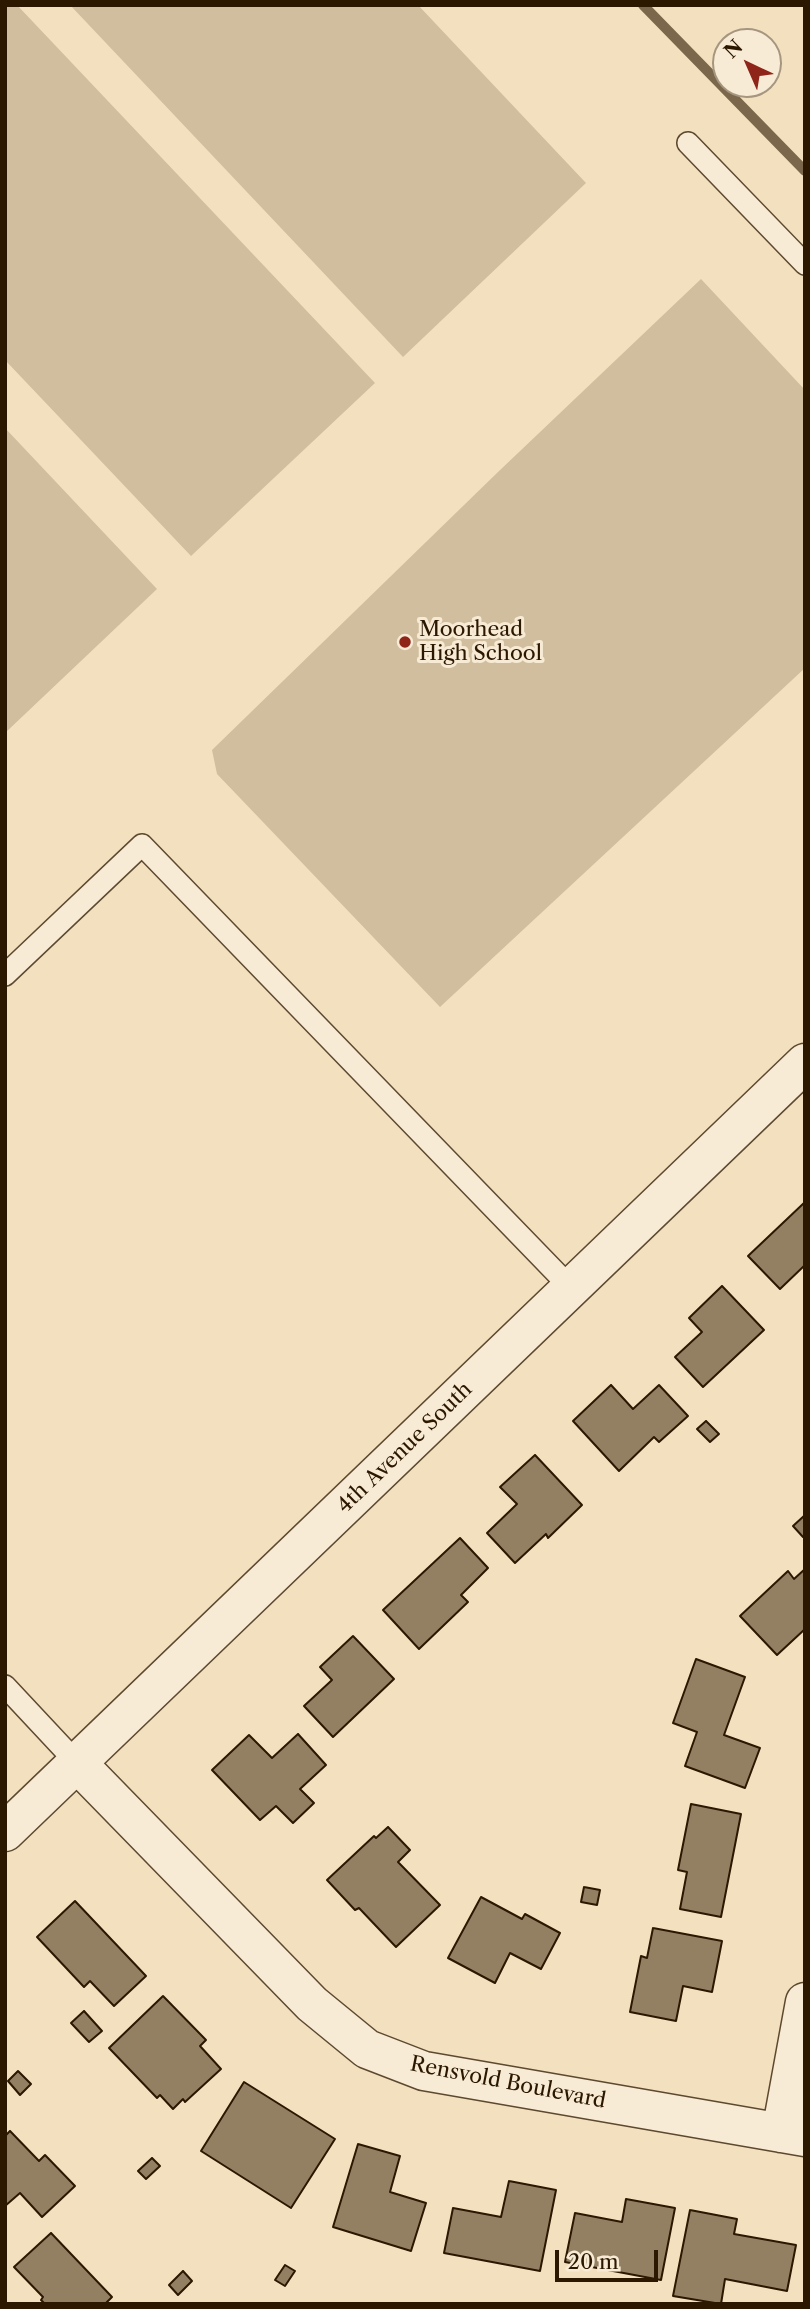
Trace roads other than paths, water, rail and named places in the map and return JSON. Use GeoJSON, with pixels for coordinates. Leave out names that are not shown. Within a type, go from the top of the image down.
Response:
{"type":"FeatureCollection","features":[{"type":"Feature","properties":{"kind":"street","name":"4th Avenue South"},"geometry":{"type":"LineString","coordinates":[[5,1832],[805,1063]]}},
{"type":"Feature","properties":{"kind":"street","name":"Rensvold Boulevard"},"geometry":{"type":"LineString","coordinates":[[77,1763],[312,2004],[368,2049],[424,2071],[793,2135]]}},
{"type":"Feature","properties":{"kind":"street"},"geometry":{"type":"LineString","coordinates":[[793,2135],[805,2002]]}},
{"type":"Feature","properties":{"kind":"lane"},"geometry":{"type":"LineString","coordinates":[[688,143],[805,264]]}},
{"type":"Feature","properties":{"kind":"lane"},"geometry":{"type":"LineString","coordinates":[[5,975],[142,845],[571,1288]]}},
{"type":"Feature","properties":{"kind":"lane"},"geometry":{"type":"LineString","coordinates":[[5,1686],[77,1763]]}},
{"type":"Feature","properties":{"kind":"waterway"},"geometry":{"type":"LineString","coordinates":[[643,5],[805,171]]}},
{"type":"Feature","properties":{"kind":"place","name":"Moorhead High School"},"geometry":{"type":"Point","coordinates":[405,642]}}]}
